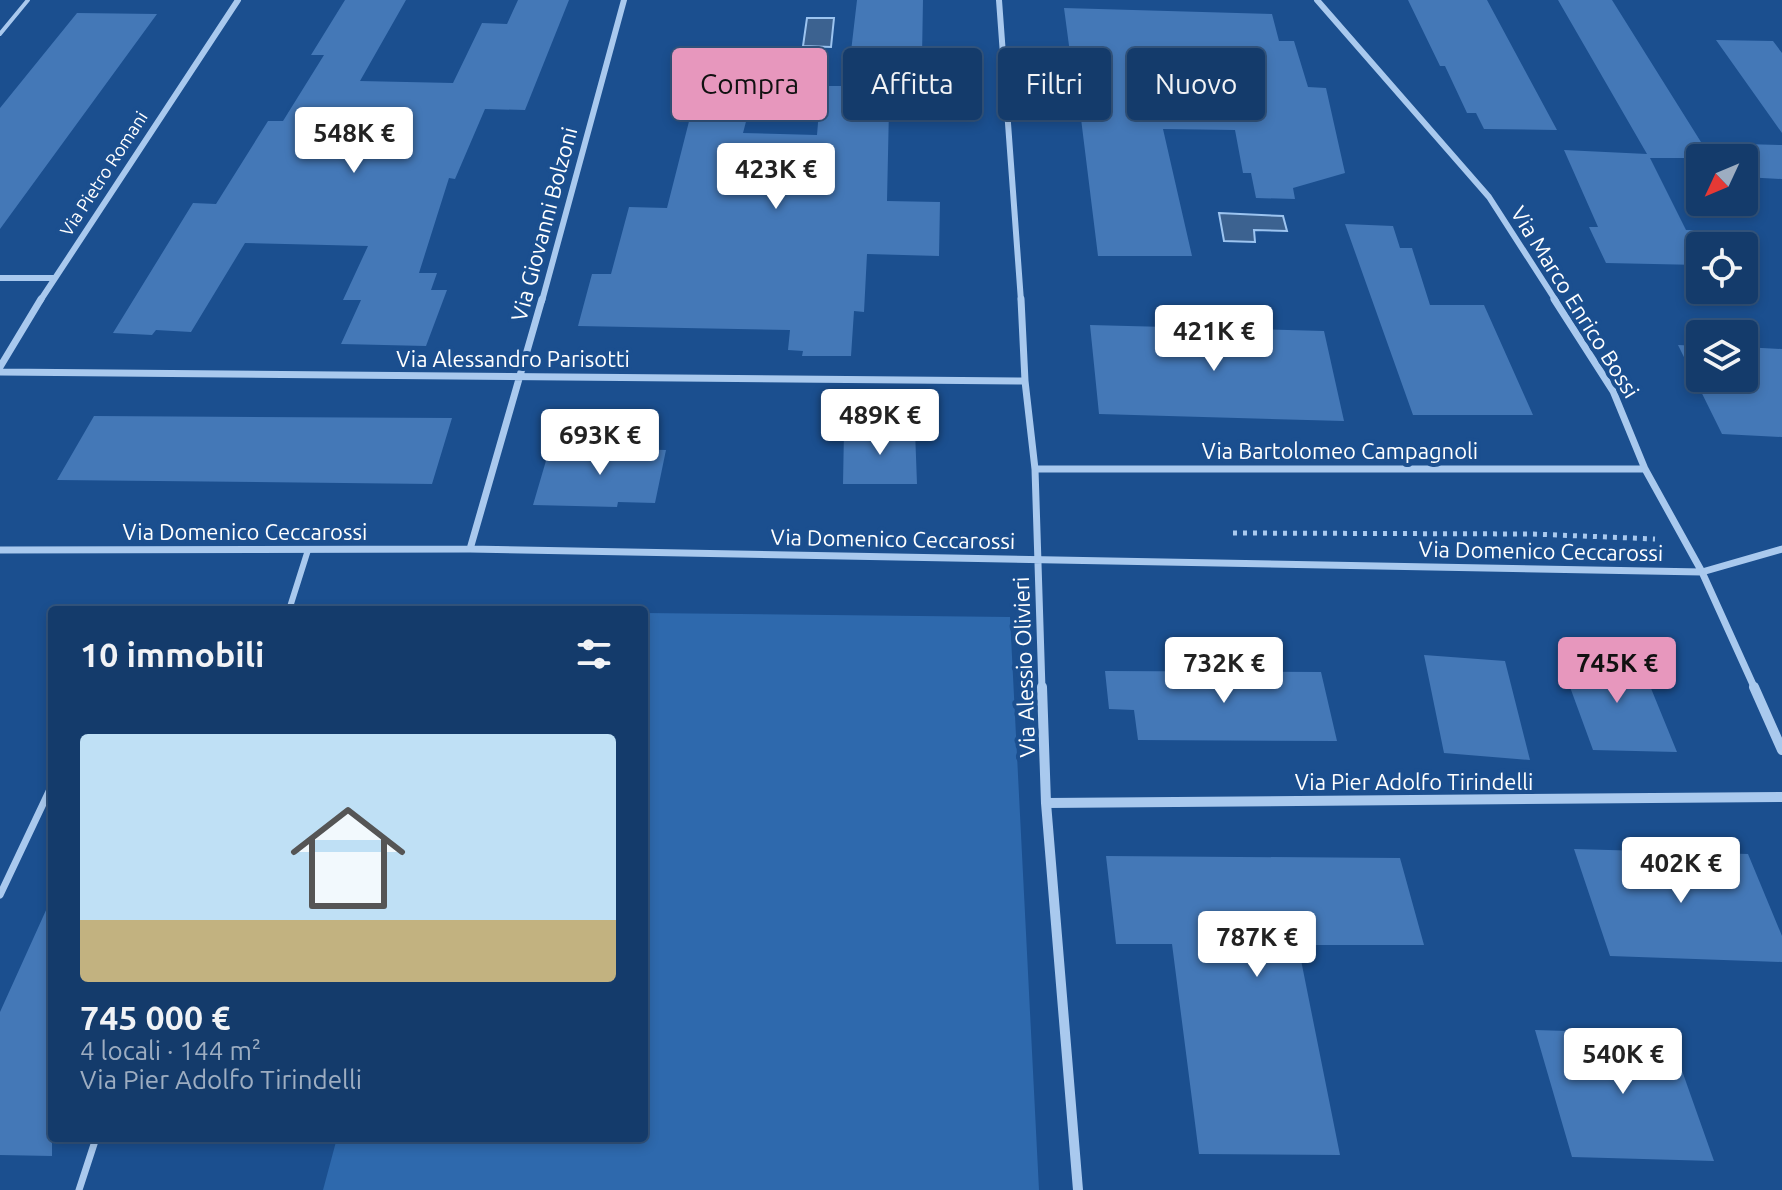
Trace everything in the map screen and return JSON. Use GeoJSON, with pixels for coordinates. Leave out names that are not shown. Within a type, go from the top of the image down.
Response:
{"type":"FeatureCollection","features":[{"type":"Feature","properties":{"kind":"street","name":"Via Pietro Romani"},"geometry":{"type":"LineString","coordinates":[[0,369],[54,278],[238,0]]}},
{"type":"Feature","properties":{"kind":"street","name":"Via Giovanni Bolzoni"},"geometry":{"type":"LineString","coordinates":[[470,549],[521,378],[624,0]]}},
{"type":"Feature","properties":{"kind":"street","name":"Via Alessio Olivieri"},"geometry":{"type":"LineString","coordinates":[[999,0],[1020,272],[1025,381],[1035,469],[1046,803],[1078,1190]]}},
{"type":"Feature","properties":{"kind":"street","name":"Via Marco Enrico Bossi"},"geometry":{"type":"LineString","coordinates":[[1317,0],[1489,197],[1613,391],[1645,469],[1702,572],[1782,750]]}},
{"type":"Feature","properties":{"kind":"street"},"geometry":{"type":"LineString","coordinates":[[0,278],[54,278]]}},
{"type":"Feature","properties":{"kind":"street","name":"Via Alessandro Parisotti"},"geometry":{"type":"LineString","coordinates":[[0,369],[521,378],[1025,381]]}},
{"type":"Feature","properties":{"kind":"street","name":"Via Bartolomeo Campagnoli"},"geometry":{"type":"LineString","coordinates":[[1035,469],[1645,469]]}},
{"type":"Feature","properties":{"kind":"street","name":"Via Domenico Ceccarossi"},"geometry":{"type":"LineString","coordinates":[[0,550],[470,549],[1702,572],[1782,549]]}},
{"type":"Feature","properties":{"kind":"street","name":"Via Pier Adolfo Tirindelli"},"geometry":{"type":"LineString","coordinates":[[1046,803],[1782,797]]}},
{"type":"Feature","properties":{"kind":"lane"},"geometry":{"type":"LineString","coordinates":[[0,34],[28,0]]}},
{"type":"Feature","properties":{"kind":"lane"},"geometry":{"type":"LineString","coordinates":[[290,606],[308,550]]}},
{"type":"Feature","properties":{"kind":"lane"},"geometry":{"type":"LineString","coordinates":[[0,895],[48,793]]}},
{"type":"Feature","properties":{"kind":"lane"},"geometry":{"type":"LineString","coordinates":[[79,1190],[95,1142]]}},
{"type":"Feature","properties":{"kind":"shaded area"},"geometry":{"type":"Polygon","coordinates":[[[807,18],[834,18],[831,47],[803,46],[807,18]]]}},
{"type":"Feature","properties":{"kind":"shaded area"},"geometry":{"type":"Polygon","coordinates":[[[1219,213],[1283,216],[1287,231],[1254,230],[1255,242],[1224,241],[1219,213]]]}},
{"type":"Feature","properties":{"kind":"shaded area"},"geometry":{"type":"Polygon","coordinates":[[[648,613],[1010,617],[1039,1190],[323,1190],[336,1142],[648,1142],[648,613]]]}},
{"type":"Feature","properties":{"kind":"building"},"geometry":{"type":"Polygon","coordinates":[[[345,0],[406,0],[360,81],[453,83],[482,23],[507,24],[518,0],[569,0],[525,110],[485,109],[455,179],[449,178],[419,273],[437,273],[431,290],[447,290],[426,346],[341,344],[361,300],[343,300],[368,246],[245,243],[191,332],[156,330],[152,335],[113,333],[193,203],[216,204],[268,121],[283,121],[324,55],[311,55],[345,0]]]}},
{"type":"Feature","properties":{"kind":"building"},"geometry":{"type":"Polygon","coordinates":[[[857,0],[923,0],[922,48],[851,48],[857,0]]]}},
{"type":"Feature","properties":{"kind":"building"},"geometry":{"type":"Polygon","coordinates":[[[1408,0],[1487,0],[1557,130],[1484,129],[1476,113],[1467,113],[1408,0]]]}},
{"type":"Feature","properties":{"kind":"building"},"geometry":{"type":"Polygon","coordinates":[[[1558,0],[1612,0],[1702,144],[1686,144],[1686,158],[1650,158],[1686,230],[1732,232],[1686,232],[1686,265],[1606,263],[1589,227],[1598,227],[1564,150],[1647,154],[1558,0]]]}},
{"type":"Feature","properties":{"kind":"building"},"geometry":{"type":"Polygon","coordinates":[[[1064,8],[1272,14],[1279,41],[1294,41],[1308,87],[1326,88],[1345,173],[1293,188],[1295,199],[1256,198],[1251,173],[1243,173],[1235,130],[1163,129],[1192,256],[1098,256],[1081,120],[1111,120],[1111,48],[1069,48],[1064,8]]]}},
{"type":"Feature","properties":{"kind":"building"},"geometry":{"type":"Polygon","coordinates":[[[77,13],[157,14],[0,229],[0,108],[77,13]]]}},
{"type":"Feature","properties":{"kind":"building"},"geometry":{"type":"Polygon","coordinates":[[[1716,40],[1773,41],[1782,53],[1782,133],[1716,40]]]}},
{"type":"Feature","properties":{"kind":"building"},"geometry":{"type":"Polygon","coordinates":[[[827,86],[843,86],[843,120],[889,120],[887,201],[940,202],[939,256],[867,254],[864,312],[854,311],[851,356],[802,356],[803,351],[788,350],[790,330],[578,326],[592,274],[611,274],[629,207],[667,208],[689,120],[746,120],[743,133],[817,135],[818,120],[827,120],[827,86]]]}},
{"type":"Feature","properties":{"kind":"building"},"geometry":{"type":"Polygon","coordinates":[[[1758,144],[1782,145],[1782,179],[1758,178],[1758,144]]]}},
{"type":"Feature","properties":{"kind":"building"},"geometry":{"type":"Polygon","coordinates":[[[1345,224],[1393,226],[1400,248],[1412,248],[1430,305],[1484,305],[1533,415],[1413,415],[1345,224]]]}},
{"type":"Feature","properties":{"kind":"building"},"geometry":{"type":"Polygon","coordinates":[[[1090,325],[1324,331],[1344,421],[1099,414],[1090,325]]]}},
{"type":"Feature","properties":{"kind":"building"},"geometry":{"type":"Polygon","coordinates":[[[1678,345],[1686,345],[1686,361],[1678,345]]]}},
{"type":"Feature","properties":{"kind":"building"},"geometry":{"type":"Polygon","coordinates":[[[1758,348],[1782,349],[1782,437],[1722,434],[1701,392],[1758,392],[1758,348]]]}},
{"type":"Feature","properties":{"kind":"building"},"geometry":{"type":"Polygon","coordinates":[[[94,416],[452,418],[432,484],[57,480],[94,416]]]}},
{"type":"Feature","properties":{"kind":"building"},"geometry":{"type":"Polygon","coordinates":[[[844,430],[915,430],[917,484],[843,484],[844,430]]]}},
{"type":"Feature","properties":{"kind":"building"},"geometry":{"type":"Polygon","coordinates":[[[550,447],[666,450],[655,503],[618,502],[617,507],[533,505],[550,447]]]}},
{"type":"Feature","properties":{"kind":"building"},"geometry":{"type":"Polygon","coordinates":[[[1424,655],[1505,661],[1530,760],[1444,753],[1424,655]]]}},
{"type":"Feature","properties":{"kind":"building"},"geometry":{"type":"Polygon","coordinates":[[[1559,657],[1639,659],[1677,752],[1593,750],[1559,657]]]}},
{"type":"Feature","properties":{"kind":"building"},"geometry":{"type":"Polygon","coordinates":[[[1105,671],[1321,672],[1337,741],[1138,740],[1134,710],[1109,709],[1105,671]]]}},
{"type":"Feature","properties":{"kind":"building"},"geometry":{"type":"Polygon","coordinates":[[[1574,849],[1748,854],[1782,936],[1782,962],[1610,956],[1574,849]]]}},
{"type":"Feature","properties":{"kind":"building"},"geometry":{"type":"Polygon","coordinates":[[[1106,856],[1400,858],[1424,945],[1298,945],[1340,1155],[1199,1154],[1172,944],[1116,944],[1106,856]]]}},
{"type":"Feature","properties":{"kind":"building"},"geometry":{"type":"Polygon","coordinates":[[[48,906],[48,1142],[52,1142],[52,1156],[0,1155],[0,1012],[48,906]]]}},
{"type":"Feature","properties":{"kind":"building"},"geometry":{"type":"Polygon","coordinates":[[[1535,1030],[1669,1034],[1714,1161],[1572,1157],[1535,1030]]]}}]}
